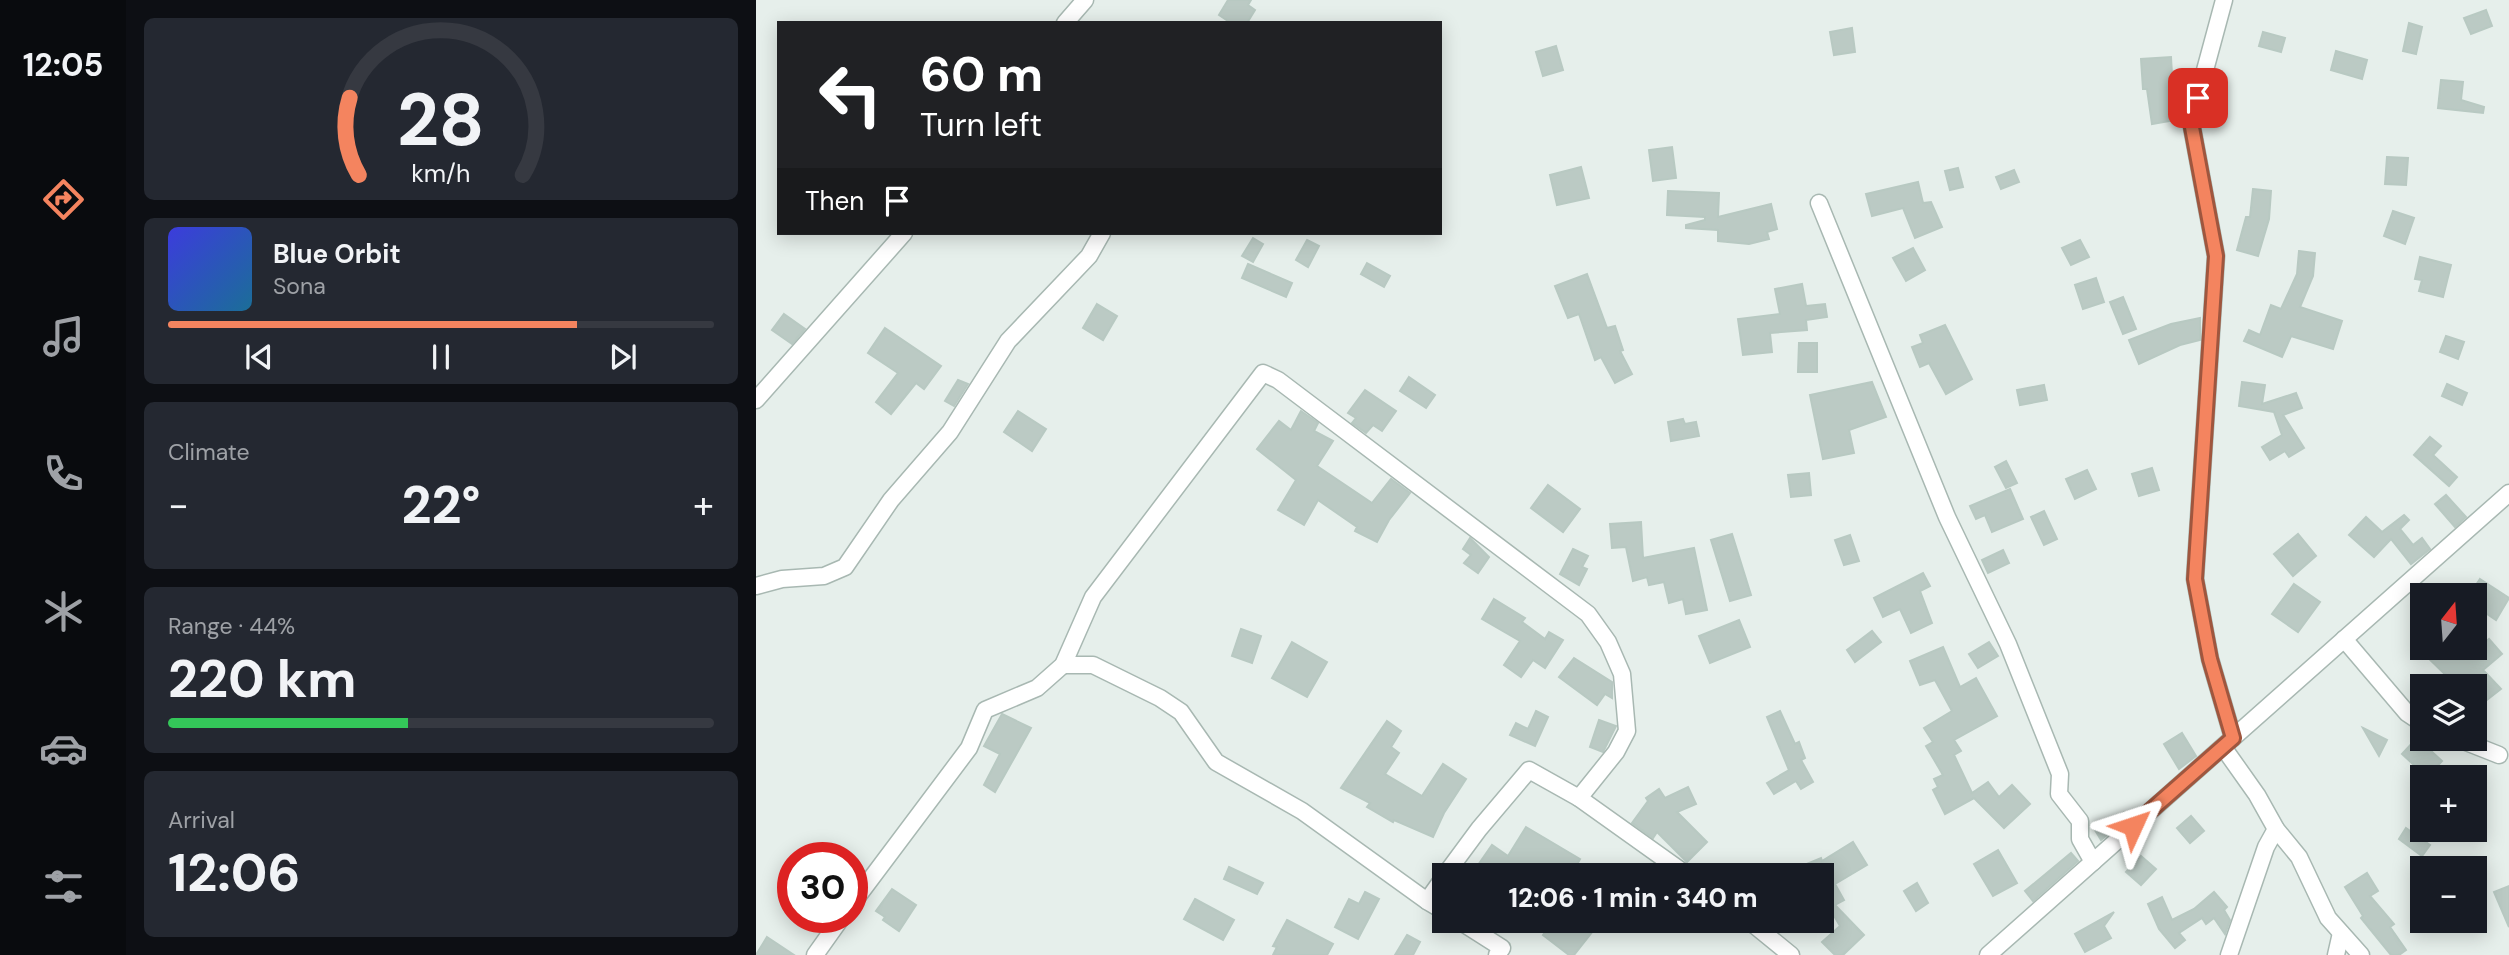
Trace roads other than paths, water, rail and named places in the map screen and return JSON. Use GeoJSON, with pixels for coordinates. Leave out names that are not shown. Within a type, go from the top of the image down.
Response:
{"type":"FeatureCollection","features":[{"type":"Feature","properties":{"kind":"street"},"geometry":{"type":"LineString","coordinates":[[1067,21],[1085,0]]}},
{"type":"Feature","properties":{"kind":"street"},"geometry":{"type":"LineString","coordinates":[[2224,0],[2191,122],[2216,256],[2195,579],[2228,742],[2276,830],[2299,857],[2328,918],[2361,955]]}},
{"type":"Feature","properties":{"kind":"street"},"geometry":{"type":"LineString","coordinates":[[1819,204],[1947,517],[2008,645],[2060,774],[2059,794],[2080,821],[2080,839],[2093,862]]}},
{"type":"Feature","properties":{"kind":"street"},"geometry":{"type":"LineString","coordinates":[[756,400],[902,235]]}},
{"type":"Feature","properties":{"kind":"street"},"geometry":{"type":"LineString","coordinates":[[756,586],[782,579],[824,576],[845,567],[891,499],[950,432],[1008,341],[1089,256],[1101,235]]}},
{"type":"Feature","properties":{"kind":"street"},"geometry":{"type":"LineString","coordinates":[[868,883],[969,748],[985,710],[1037,688],[1063,665],[1093,597],[1263,373],[1278,380],[1588,614],[1608,642],[1622,674],[1627,731],[1616,752],[1579,799]]}},
{"type":"Feature","properties":{"kind":"street"},"geometry":{"type":"LineString","coordinates":[[1988,955],[2509,493]]}},
{"type":"Feature","properties":{"kind":"street"},"geometry":{"type":"LineString","coordinates":[[2344,639],[2410,715]]}},
{"type":"Feature","properties":{"kind":"street"},"geometry":{"type":"LineString","coordinates":[[1063,665],[1093,665],[1160,698],[1181,712],[1216,762],[1302,811],[1432,904]]}},
{"type":"Feature","properties":{"kind":"street"},"geometry":{"type":"LineString","coordinates":[[2487,750],[2499,755]]}},
{"type":"Feature","properties":{"kind":"street"},"geometry":{"type":"LineString","coordinates":[[1454,863],[1529,770],[1579,799],[1670,863]]}},
{"type":"Feature","properties":{"kind":"street"},"geometry":{"type":"LineString","coordinates":[[2229,955],[2266,846],[2276,830]]}},
{"type":"Feature","properties":{"kind":"street"},"geometry":{"type":"LineString","coordinates":[[1427,901],[1432,894]]}},
{"type":"Feature","properties":{"kind":"street"},"geometry":{"type":"LineString","coordinates":[[816,955],[831,933]]}},
{"type":"Feature","properties":{"kind":"street"},"geometry":{"type":"LineString","coordinates":[[1476,933],[1503,953]]}},
{"type":"Feature","properties":{"kind":"street"},"geometry":{"type":"LineString","coordinates":[[1764,933],[1791,955]]}},
{"type":"Feature","properties":{"kind":"street"},"geometry":{"type":"LineString","coordinates":[[2336,955],[2341,933]]}}]}
